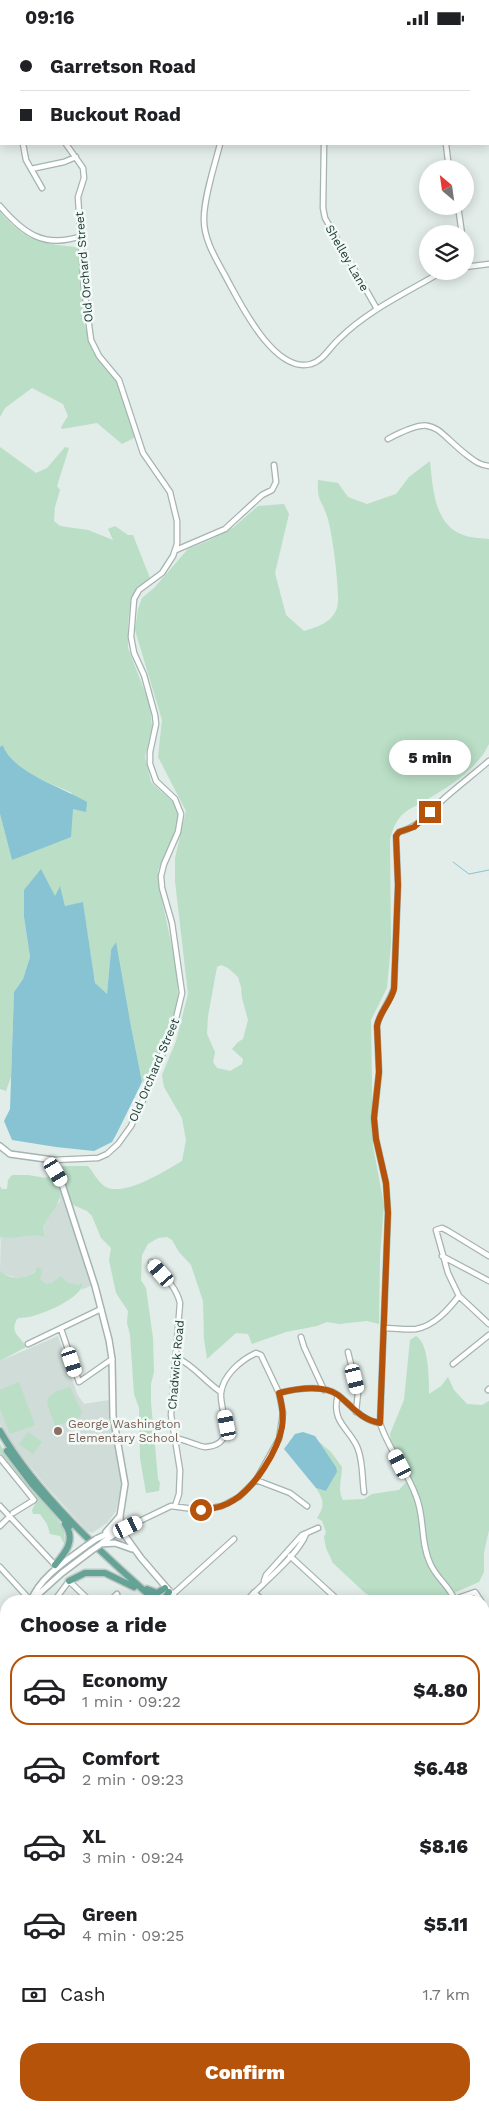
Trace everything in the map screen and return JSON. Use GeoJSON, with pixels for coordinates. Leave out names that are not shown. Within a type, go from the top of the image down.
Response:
{"type":"FeatureCollection","features":[{"type":"Feature","properties":{"kind":"main road"},"geometry":{"type":"LineString","coordinates":[[0,1431],[28,1472],[55,1503],[144,1595]]}},
{"type":"Feature","properties":{"kind":"main road"},"geometry":{"type":"LineString","coordinates":[[0,1440],[15,1463],[68,1527],[70,1535],[69,1547],[58,1568]]}},
{"type":"Feature","properties":{"kind":"main road"},"geometry":{"type":"LineString","coordinates":[[51,1505],[148,1595]]}},
{"type":"Feature","properties":{"kind":"main road"},"geometry":{"type":"LineString","coordinates":[[69,1581],[85,1573],[105,1573],[154,1593],[168,1592]]}},
{"type":"Feature","properties":{"kind":"street"},"geometry":{"type":"LineString","coordinates":[[23,145],[26,160],[42,188]]}},
{"type":"Feature","properties":{"kind":"street","name":"Old Orchard Street"},"geometry":{"type":"LineString","coordinates":[[53,1160],[93,1159],[107,1154],[118,1144],[131,1126],[141,1105],[174,1027],[181,1001],[180,968],[161,876],[164,864],[178,832],[181,814],[175,799],[156,781],[150,764],[150,752],[156,724],[155,715],[144,675],[134,653],[131,637],[133,606],[136,595],[162,573],[176,550],[177,521],[170,492],[143,453],[119,379],[99,356],[93,345],[86,316],[78,197],[84,178],[83,168],[67,145]]}},
{"type":"Feature","properties":{"kind":"street"},"geometry":{"type":"LineString","coordinates":[[220,145],[204,218],[206,238],[252,326],[269,345],[293,363],[311,364],[318,361],[352,327],[377,309],[427,280]]}},
{"type":"Feature","properties":{"kind":"street","name":"Shelley Lane"},"geometry":{"type":"LineString","coordinates":[[324,145],[323,209],[325,218],[377,309]]}},
{"type":"Feature","properties":{"kind":"street"},"geometry":{"type":"LineString","coordinates":[[446,145],[448,160]]}},
{"type":"Feature","properties":{"kind":"street"},"geometry":{"type":"LineString","coordinates":[[31,169],[64,162],[76,157]]}},
{"type":"Feature","properties":{"kind":"street"},"geometry":{"type":"LineString","coordinates":[[0,206],[20,227],[45,240],[68,241],[81,236]]}},
{"type":"Feature","properties":{"kind":"street"},"geometry":{"type":"LineString","coordinates":[[474,266],[489,264]]}},
{"type":"Feature","properties":{"kind":"street"},"geometry":{"type":"LineString","coordinates":[[388,439],[406,429],[431,425],[443,432],[479,465],[489,466]]}},
{"type":"Feature","properties":{"kind":"street"},"geometry":{"type":"LineString","coordinates":[[176,550],[225,529],[262,495],[272,490],[276,482],[274,465]]}},
{"type":"Feature","properties":{"kind":"street"},"geometry":{"type":"LineString","coordinates":[[452,1595],[435,1573],[428,1558],[422,1517],[416,1495],[384,1435],[380,1423],[388,1213],[386,1183],[376,1139],[374,1118],[379,1072],[377,1026],[378,1020],[388,1004],[394,989],[398,885],[395,841],[399,832],[420,822],[448,795],[489,761]]}},
{"type":"Feature","properties":{"kind":"street"},"geometry":{"type":"LineString","coordinates":[[0,1146],[10,1154],[53,1160],[56,1172],[64,1187],[101,1309],[112,1359],[113,1416],[125,1484],[120,1516],[121,1530],[171,1595]]}},
{"type":"Feature","properties":{"kind":"street"},"geometry":{"type":"LineString","coordinates":[[489,1256],[448,1231],[437,1229],[436,1232],[442,1256],[448,1273],[460,1296],[489,1324]]}},
{"type":"Feature","properties":{"kind":"street"},"geometry":{"type":"LineString","coordinates":[[442,1256],[489,1281]]}},
{"type":"Feature","properties":{"kind":"street","name":"Chadwick Road"},"geometry":{"type":"LineString","coordinates":[[151,1262],[170,1282],[179,1300],[181,1311],[172,1415],[180,1484],[174,1506]]}},
{"type":"Feature","properties":{"kind":"street"},"geometry":{"type":"LineString","coordinates":[[384,1328],[410,1329],[424,1327],[441,1316],[460,1296]]}},
{"type":"Feature","properties":{"kind":"street"},"geometry":{"type":"LineString","coordinates":[[28,1344],[101,1309]]}},
{"type":"Feature","properties":{"kind":"street"},"geometry":{"type":"LineString","coordinates":[[60,1329],[79,1382],[112,1359]]}},
{"type":"Feature","properties":{"kind":"street"},"geometry":{"type":"LineString","coordinates":[[454,1364],[489,1335]]}},
{"type":"Feature","properties":{"kind":"street"},"geometry":{"type":"LineString","coordinates":[[301,1337],[324,1390]]}},
{"type":"Feature","properties":{"kind":"street"},"geometry":{"type":"LineString","coordinates":[[348,1352],[358,1393],[356,1412]]}},
{"type":"Feature","properties":{"kind":"street"},"geometry":{"type":"LineString","coordinates":[[36,1595],[58,1568],[91,1551],[121,1530],[168,1507],[174,1506],[201,1510],[222,1506],[239,1497],[256,1480],[281,1432],[283,1413],[279,1393],[261,1355],[256,1353],[242,1361],[223,1385],[221,1392],[227,1425],[221,1440],[206,1447],[201,1447],[189,1440],[176,1438]]}},
{"type":"Feature","properties":{"kind":"street"},"geometry":{"type":"LineString","coordinates":[[176,1358],[188,1364],[210,1385],[221,1392]]}},
{"type":"Feature","properties":{"kind":"street"},"geometry":{"type":"LineString","coordinates":[[279,1393],[293,1390],[324,1390],[338,1395],[356,1412],[368,1420],[380,1423]]}},
{"type":"Feature","properties":{"kind":"street"},"geometry":{"type":"LineString","coordinates":[[338,1395],[338,1415],[343,1428],[358,1449],[364,1492]]}},
{"type":"Feature","properties":{"kind":"street"},"geometry":{"type":"LineString","coordinates":[[0,1458],[34,1500],[11,1515],[0,1526]]}},
{"type":"Feature","properties":{"kind":"street"},"geometry":{"type":"LineString","coordinates":[[256,1480],[290,1493],[307,1506]]}},
{"type":"Feature","properties":{"kind":"street"},"geometry":{"type":"LineString","coordinates":[[0,1506],[11,1515],[84,1595]]}},
{"type":"Feature","properties":{"kind":"street"},"geometry":{"type":"LineString","coordinates":[[35,1595],[42,1583],[58,1568],[105,1533],[120,1516]]}},
{"type":"Feature","properties":{"kind":"street"},"geometry":{"type":"LineString","coordinates":[[263,1582],[266,1575],[296,1542],[318,1528]]}},
{"type":"Feature","properties":{"kind":"street"},"geometry":{"type":"LineString","coordinates":[[105,1533],[121,1530]]}},
{"type":"Feature","properties":{"kind":"street"},"geometry":{"type":"LineString","coordinates":[[256,1595],[254,1593],[290,1556],[306,1534]]}},
{"type":"Feature","properties":{"kind":"street"},"geometry":{"type":"LineString","coordinates":[[168,1592],[234,1539]]}},
{"type":"Feature","properties":{"kind":"street"},"geometry":{"type":"LineString","coordinates":[[101,1544],[115,1543],[134,1549]]}},
{"type":"Feature","properties":{"kind":"street"},"geometry":{"type":"LineString","coordinates":[[290,1556],[332,1595]]}},
{"type":"Feature","properties":{"kind":"street"},"geometry":{"type":"LineString","coordinates":[[0,1567],[26,1595]]}},
{"type":"Feature","properties":{"kind":"street"},"geometry":{"type":"LineString","coordinates":[[58,1595],[69,1581]]}},
{"type":"Feature","properties":{"kind":"shaded area"},"geometry":{"type":"Polygon","coordinates":[[[60,1191],[66,1198],[93,1285],[81,1290],[83,1285],[46,1284],[40,1279],[36,1270],[31,1275],[19,1278],[3,1274],[0,1271],[1,1236],[35,1234],[45,1236],[43,1228],[51,1211],[60,1201],[60,1191]]]}},
{"type":"Feature","properties":{"kind":"shaded area","name":"George Washington Elementary School"},"geometry":{"type":"Polygon","coordinates":[[[58,1336],[77,1394],[84,1404],[109,1400],[112,1427],[121,1469],[122,1483],[116,1511],[107,1523],[92,1533],[87,1531],[46,1486],[15,1448],[0,1424],[0,1361],[58,1336]]]}},
{"type":"Feature","properties":{"kind":"green space"},"geometry":{"type":"Polygon","coordinates":[[[0,211],[16,228],[29,237],[56,245],[80,248],[83,320],[93,352],[116,380],[136,437],[122,444],[97,423],[62,429],[61,427],[68,416],[63,404],[32,388],[5,408],[0,417],[0,211]]]}},
{"type":"Feature","properties":{"kind":"green space"},"geometry":{"type":"Polygon","coordinates":[[[0,447],[36,473],[47,468],[65,447],[69,448],[57,486],[60,490],[55,507],[54,521],[60,526],[88,530],[113,540],[108,529],[115,526],[128,535],[133,535],[150,578],[131,597],[128,648],[150,705],[152,727],[145,757],[151,782],[175,804],[179,817],[171,843],[158,870],[159,886],[177,971],[178,1000],[149,1080],[142,1082],[130,1021],[111,950],[107,995],[95,983],[83,903],[65,906],[60,887],[55,897],[41,870],[24,917],[30,957],[23,979],[14,992],[11,1077],[6,1091],[0,1089],[0,814],[12,860],[72,793],[22,769],[7,754],[3,745],[0,747],[0,447]]]}},
{"type":"Feature","properties":{"kind":"green space"},"geometry":{"type":"Polygon","coordinates":[[[430,461],[434,495],[441,516],[447,524],[455,531],[466,536],[489,539],[489,744],[478,761],[463,776],[404,813],[395,825],[390,840],[391,944],[387,988],[371,1020],[373,1146],[384,1205],[380,1255],[379,1324],[367,1321],[339,1324],[327,1322],[317,1326],[286,1332],[252,1344],[248,1334],[236,1333],[207,1359],[204,1339],[203,1301],[191,1265],[179,1252],[172,1240],[167,1237],[158,1238],[148,1244],[142,1255],[141,1280],[146,1288],[153,1338],[154,1372],[151,1384],[151,1402],[158,1479],[160,1483],[159,1491],[146,1493],[140,1458],[139,1408],[134,1394],[130,1335],[127,1323],[128,1311],[116,1293],[109,1260],[111,1248],[101,1238],[92,1216],[87,1211],[71,1204],[61,1192],[58,1202],[43,1228],[45,1237],[33,1235],[6,1238],[1,1236],[0,1240],[0,1186],[2,1189],[7,1189],[8,1180],[12,1175],[46,1178],[63,1166],[88,1166],[103,1185],[111,1189],[120,1189],[131,1187],[182,1161],[186,1140],[182,1118],[164,1087],[162,1075],[176,1041],[188,994],[175,881],[175,858],[186,811],[158,757],[162,720],[135,630],[138,609],[142,598],[154,588],[188,549],[234,527],[258,506],[284,504],[289,514],[275,573],[286,615],[304,631],[319,626],[332,617],[337,608],[338,601],[331,534],[327,516],[319,496],[318,480],[338,483],[348,497],[367,504],[396,494],[409,477],[430,461]],[[221,965],[217,967],[208,1016],[207,1034],[215,1052],[213,1062],[217,1068],[230,1071],[242,1064],[243,1059],[232,1049],[243,1039],[248,1020],[238,977],[228,968],[221,965]]]}},
{"type":"Feature","properties":{"kind":"green space"},"geometry":{"type":"Polygon","coordinates":[[[38,1267],[42,1270],[40,1279],[46,1284],[52,1283],[61,1276],[66,1282],[78,1285],[82,1283],[83,1285],[67,1301],[36,1315],[17,1319],[14,1328],[15,1332],[26,1347],[0,1361],[0,1271],[8,1276],[21,1277],[34,1273],[38,1267]]]}},
{"type":"Feature","properties":{"kind":"green space"},"geometry":{"type":"Polygon","coordinates":[[[416,1336],[424,1346],[429,1394],[441,1386],[448,1377],[454,1390],[467,1404],[482,1405],[489,1401],[489,1530],[484,1553],[484,1572],[479,1582],[456,1592],[454,1595],[369,1595],[365,1593],[333,1563],[326,1548],[324,1537],[326,1532],[322,1521],[317,1518],[321,1510],[322,1500],[316,1488],[326,1491],[337,1472],[318,1441],[331,1452],[342,1467],[340,1488],[343,1500],[364,1499],[372,1494],[399,1490],[406,1482],[406,1469],[391,1444],[390,1434],[404,1400],[410,1340],[416,1336]]]}},
{"type":"Feature","properties":{"kind":"green space"},"geometry":{"type":"Polygon","coordinates":[[[19,1382],[35,1425],[10,1434],[0,1409],[0,1390],[19,1382]]]}},
{"type":"Feature","properties":{"kind":"green space"},"geometry":{"type":"Polygon","coordinates":[[[70,1387],[82,1412],[80,1417],[55,1426],[47,1403],[49,1397],[55,1392],[70,1387]]]}},
{"type":"Feature","properties":{"kind":"green space"},"geometry":{"type":"Polygon","coordinates":[[[28,1432],[42,1442],[33,1454],[19,1444],[28,1432]]]}},
{"type":"Feature","properties":{"kind":"green space"},"geometry":{"type":"Polygon","coordinates":[[[0,1444],[10,1461],[44,1499],[64,1529],[65,1545],[60,1536],[50,1534],[47,1524],[40,1514],[33,1514],[32,1510],[37,1500],[36,1497],[0,1453],[0,1444]]]}},
{"type":"Feature","properties":{"kind":"water"},"geometry":{"type":"Polygon","coordinates":[[[3,745],[8,755],[27,771],[87,802],[86,812],[73,809],[71,837],[12,860],[0,814],[0,747],[3,745]]]}},
{"type":"Feature","properties":{"kind":"water"},"geometry":{"type":"Polygon","coordinates":[[[41,869],[55,896],[60,886],[65,906],[83,902],[95,983],[107,994],[111,950],[116,942],[142,1082],[112,1142],[94,1151],[12,1140],[4,1121],[10,1109],[14,992],[23,979],[30,957],[24,917],[24,890],[41,869]]]}},
{"type":"Feature","properties":{"kind":"water"},"geometry":{"type":"Polygon","coordinates":[[[303,1432],[315,1436],[336,1467],[337,1472],[326,1491],[316,1488],[284,1449],[295,1434],[303,1432]]]}},
{"type":"Feature","properties":{"kind":"waterway"},"geometry":{"type":"LineString","coordinates":[[453,862],[469,874],[489,870]]}},
{"type":"Feature","properties":{"kind":"place","name":"George Washington Elementary School"},"geometry":{"type":"Point","coordinates":[58,1431]}},
{"type":"Feature","properties":{"kind":"route"},"geometry":{"type":"LineString","coordinates":[[201,1510],[233,1502],[247,1491],[256,1480],[279,1439],[283,1425],[282,1403],[279,1393],[293,1390],[329,1390],[338,1395],[361,1416],[380,1423],[382,1415],[388,1213],[386,1183],[376,1139],[374,1118],[379,1072],[377,1026],[378,1020],[388,1004],[394,989],[398,885],[396,836],[399,832],[414,827],[430,812]]}}]}
